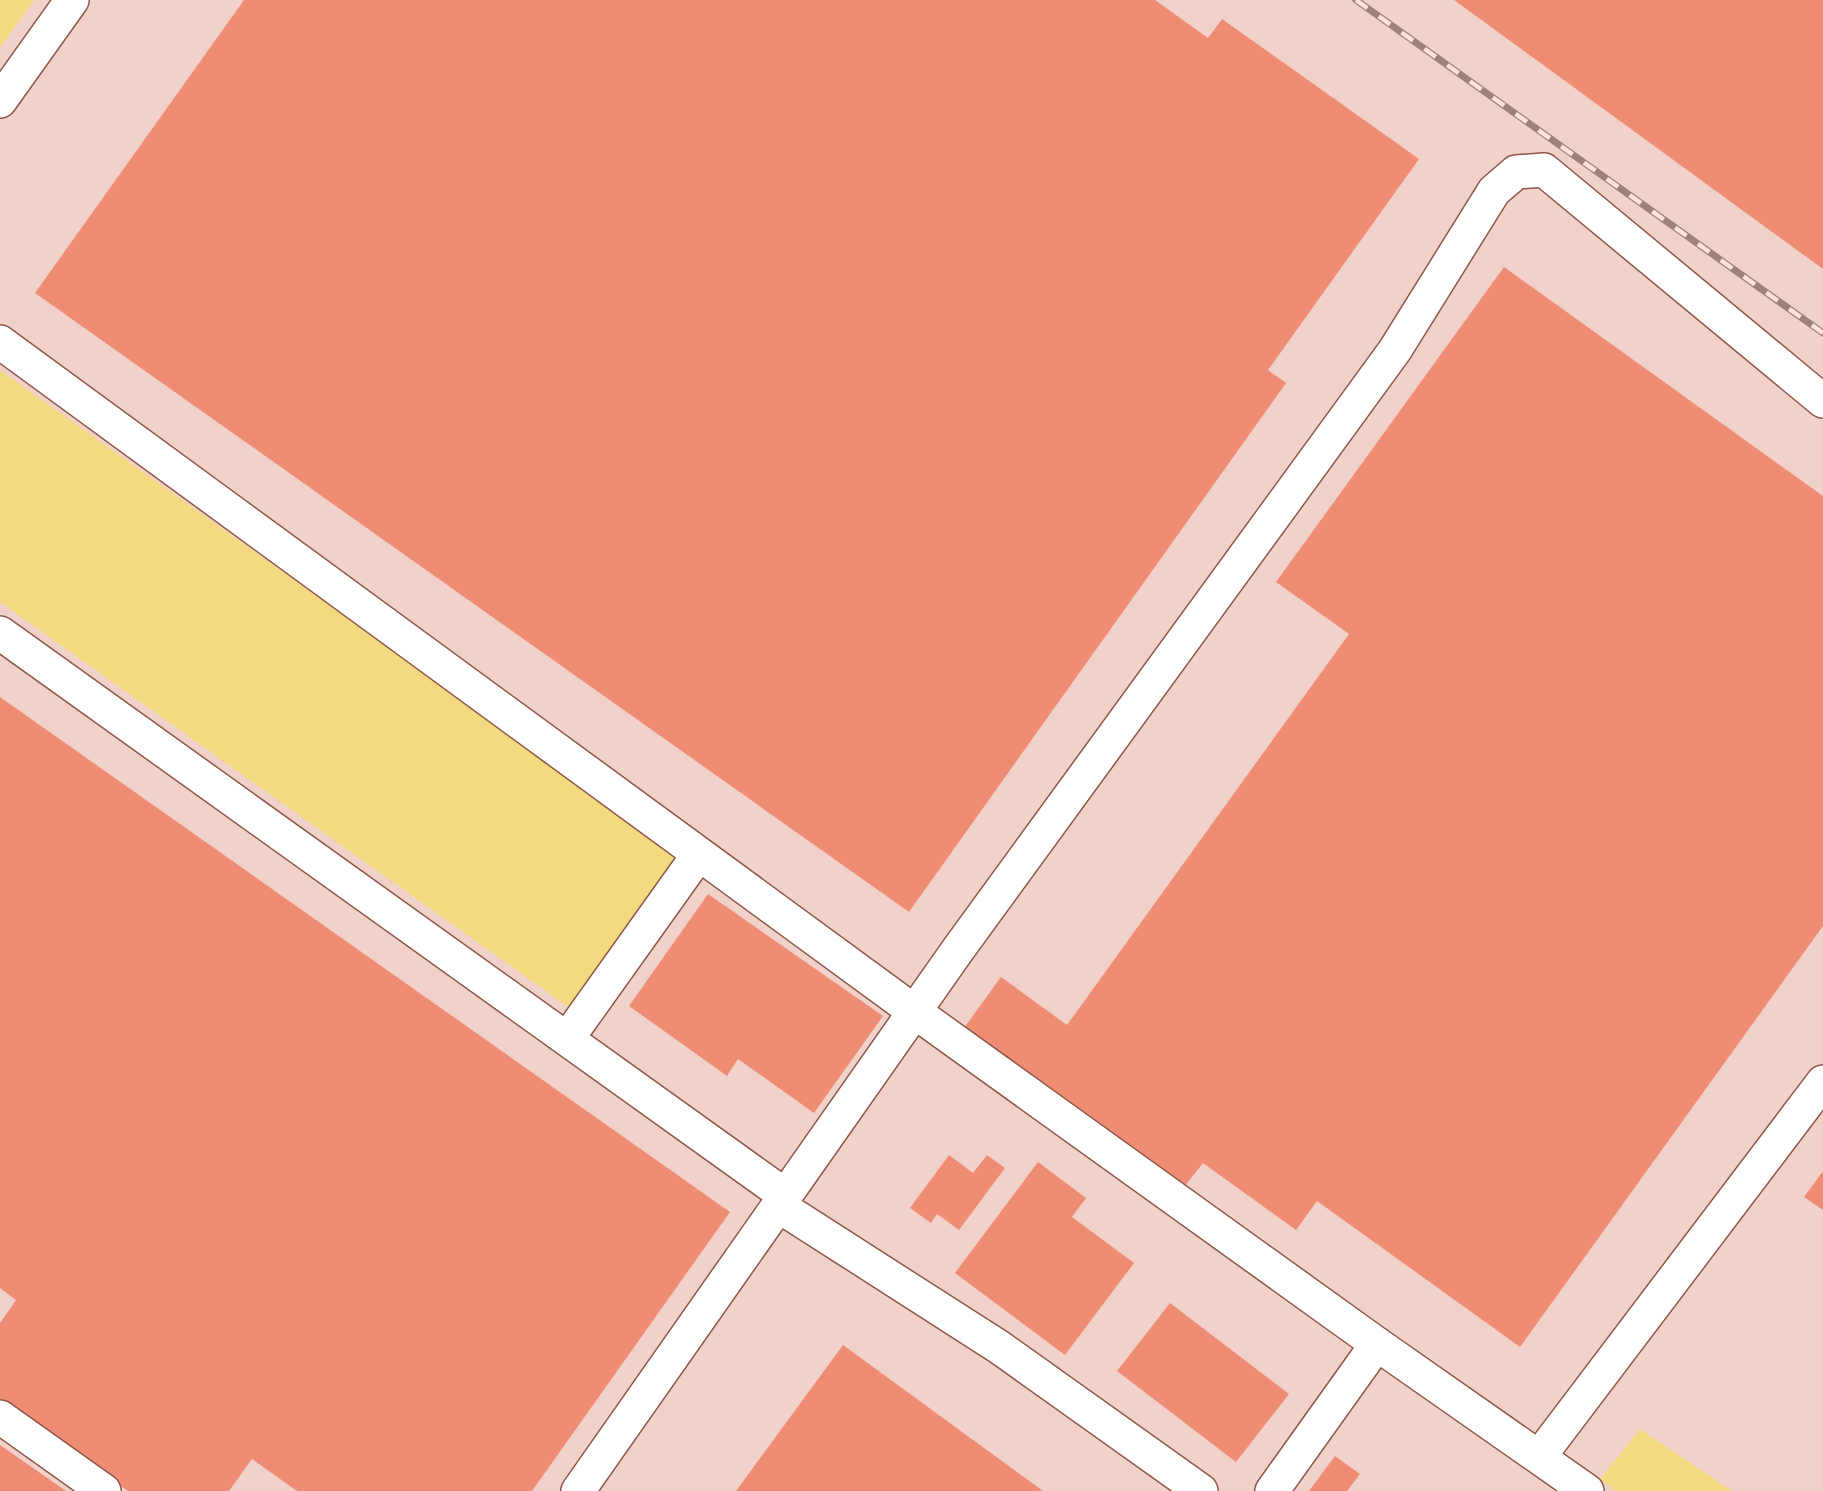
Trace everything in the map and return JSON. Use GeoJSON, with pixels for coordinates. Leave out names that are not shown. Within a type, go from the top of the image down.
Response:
{"type":"FeatureCollection","features":[{"type":"Feature","properties":{"kind":"lane"},"geometry":{"type":"LineString","coordinates":[[0,101],[72,0]]}},
{"type":"Feature","properties":{"kind":"lane"},"geometry":{"type":"LineString","coordinates":[[578,1491],[915,1012],[1395,350],[1494,191],[1516,172],[1544,170],[1823,401]]}},
{"type":"Feature","properties":{"kind":"lane"},"geometry":{"type":"LineString","coordinates":[[0,342],[915,1012],[1377,1344],[1587,1491]]}},
{"type":"Feature","properties":{"kind":"lane"},"geometry":{"type":"LineString","coordinates":[[0,633],[567,1039],[782,1201],[999,1347],[1201,1491]]}},
{"type":"Feature","properties":{"kind":"lane"},"geometry":{"type":"LineString","coordinates":[[567,1039],[699,854]]}},
{"type":"Feature","properties":{"kind":"lane"},"geometry":{"type":"LineString","coordinates":[[1539,1457],[1823,1082]]}},
{"type":"Feature","properties":{"kind":"lane"},"geometry":{"type":"LineString","coordinates":[[1272,1491],[1377,1344]]}},
{"type":"Feature","properties":{"kind":"lane"},"geometry":{"type":"LineString","coordinates":[[0,1417],[104,1491]]}},
{"type":"Feature","properties":{"kind":"shaded area"},"geometry":{"type":"Polygon","coordinates":[[[0,0],[1823,0],[1823,1491],[0,1491],[0,0]]]}},
{"type":"Feature","properties":{"kind":"shaded area"},"geometry":{"type":"Polygon","coordinates":[[[0,0],[34,0],[0,48],[0,0]]]}},
{"type":"Feature","properties":{"kind":"shaded area"},"geometry":{"type":"Polygon","coordinates":[[[0,370],[680,855],[571,1009],[0,602],[0,370]]]}},
{"type":"Feature","properties":{"kind":"shaded area"},"geometry":{"type":"Polygon","coordinates":[[[1640,1429],[1732,1491],[1616,1491],[1600,1479],[1640,1429]]]}},
{"type":"Feature","properties":{"kind":"building"},"geometry":{"type":"Polygon","coordinates":[[[244,0],[1155,0],[1208,38],[1222,19],[1419,159],[1268,370],[1286,383],[909,912],[35,293],[244,0]]]}},
{"type":"Feature","properties":{"kind":"building"},"geometry":{"type":"Polygon","coordinates":[[[1454,0],[1823,0],[1823,269],[1454,0]]]}},
{"type":"Feature","properties":{"kind":"building"},"geometry":{"type":"Polygon","coordinates":[[[1504,267],[1823,496],[1823,926],[1520,1347],[1317,1201],[1296,1230],[1203,1163],[1185,1186],[964,1028],[1001,977],[1067,1025],[1349,634],[1276,582],[1504,267]]]}},
{"type":"Feature","properties":{"kind":"building"},"geometry":{"type":"Polygon","coordinates":[[[0,697],[730,1212],[532,1491],[297,1491],[252,1459],[229,1491],[128,1491],[0,1400],[0,1323],[16,1300],[0,1288],[0,697]]]}},
{"type":"Feature","properties":{"kind":"building"},"geometry":{"type":"Polygon","coordinates":[[[708,894],[883,1016],[814,1113],[738,1059],[727,1076],[629,1006],[708,894]]]}},
{"type":"Feature","properties":{"kind":"building"},"geometry":{"type":"Polygon","coordinates":[[[949,1155],[973,1173],[987,1155],[1005,1168],[959,1230],[937,1214],[931,1223],[910,1208],[949,1155]]]}},
{"type":"Feature","properties":{"kind":"building"},"geometry":{"type":"Polygon","coordinates":[[[1038,1162],[1086,1198],[1072,1217],[1134,1263],[1065,1355],[955,1273],[1038,1162]]]}},
{"type":"Feature","properties":{"kind":"building"},"geometry":{"type":"Polygon","coordinates":[[[1823,1171],[1823,1210],[1804,1197],[1823,1171]]]}},
{"type":"Feature","properties":{"kind":"building"},"geometry":{"type":"Polygon","coordinates":[[[1170,1303],[1289,1394],[1236,1462],[1117,1371],[1170,1303]]]}},
{"type":"Feature","properties":{"kind":"building"},"geometry":{"type":"Polygon","coordinates":[[[843,1345],[1043,1491],[736,1491],[843,1345]]]}},
{"type":"Feature","properties":{"kind":"building"},"geometry":{"type":"Polygon","coordinates":[[[0,1445],[66,1491],[0,1491],[0,1445]]]}},
{"type":"Feature","properties":{"kind":"building"},"geometry":{"type":"Polygon","coordinates":[[[1335,1456],[1360,1474],[1347,1491],[1309,1491],[1335,1456]]]}},
{"type":"Feature","properties":{"kind":"railway"},"geometry":{"type":"LineString","coordinates":[[1356,0],[1823,333]]}}]}
